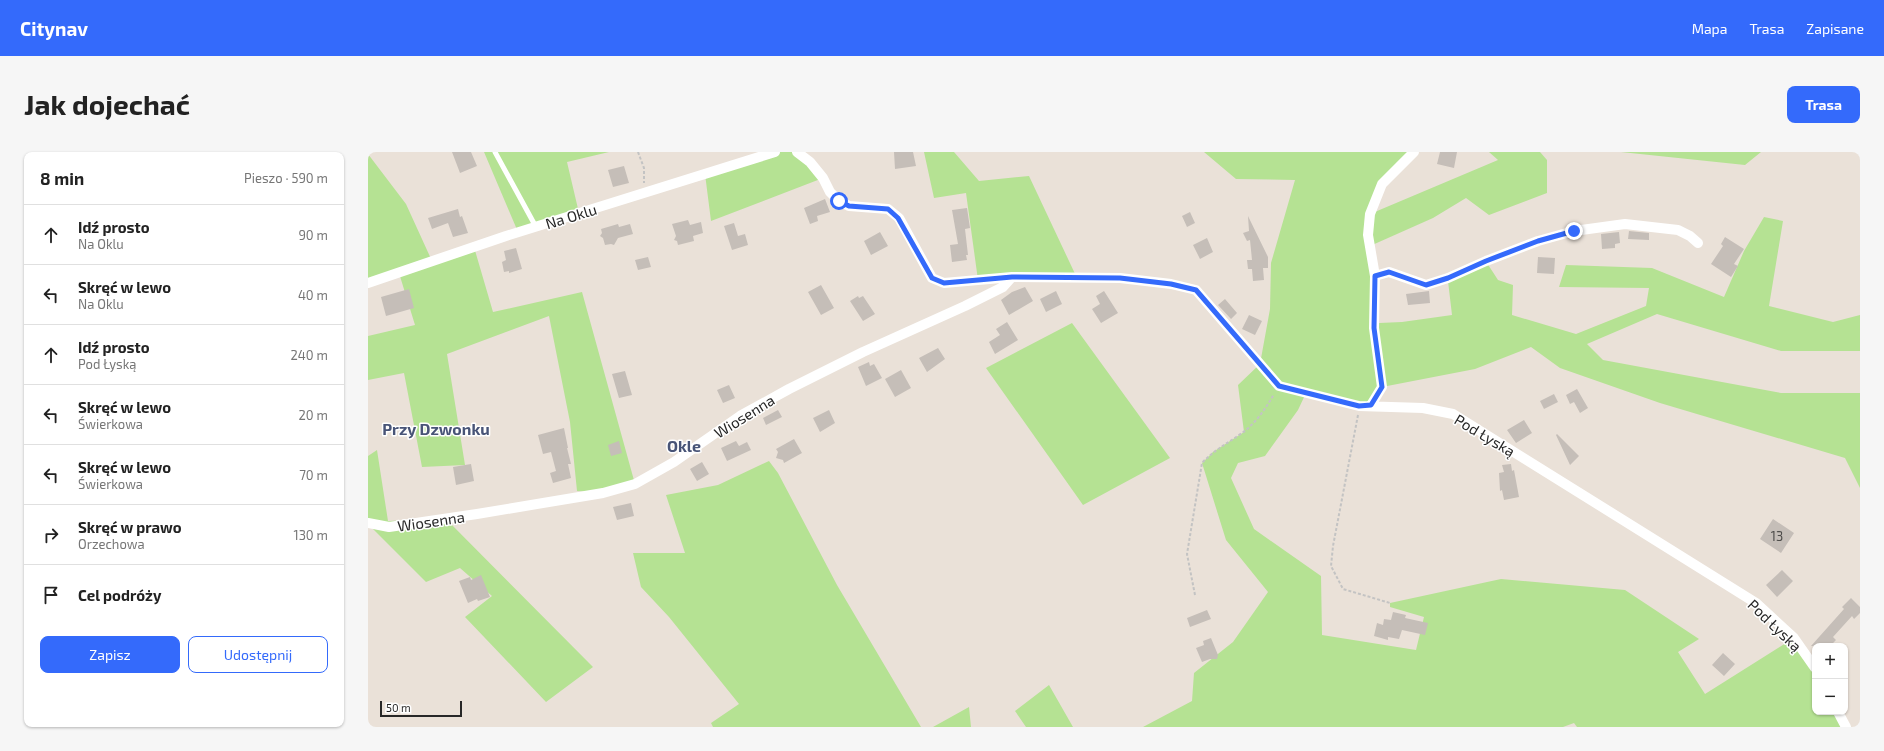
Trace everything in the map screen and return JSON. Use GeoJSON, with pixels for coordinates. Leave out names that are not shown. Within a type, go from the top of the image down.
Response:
{"type":"FeatureCollection","features":[{"type":"Feature","properties":{"kind":"street","name":"Na Oklu"},"geometry":{"type":"LineString","coordinates":[[368,283],[536,227],[775,152]]}},
{"type":"Feature","properties":{"kind":"street"},"geometry":{"type":"LineString","coordinates":[[797,152],[810,162],[823,178],[830,192],[839,201],[849,206],[888,209],[898,218],[932,278],[944,283],[1012,277],[1120,278],[1171,284],[1196,290],[1279,386]]}},
{"type":"Feature","properties":{"kind":"street"},"geometry":{"type":"LineString","coordinates":[[1371,405],[1382,387],[1374,328],[1375,276],[1368,235],[1370,214],[1382,184],[1414,152]]}},
{"type":"Feature","properties":{"kind":"street"},"geometry":{"type":"LineString","coordinates":[[1375,276],[1389,272],[1426,285],[1448,278],[1486,261],[1538,241],[1574,231],[1625,224],[1678,230],[1690,236],[1698,244]]}},
{"type":"Feature","properties":{"kind":"street","name":"Wiosenna"},"geometry":{"type":"LineString","coordinates":[[368,523],[389,527],[603,493],[635,484],[674,462],[740,416],[789,389],[877,345],[965,306],[1003,287],[1012,277]]}},
{"type":"Feature","properties":{"kind":"street","name":"Pod Łyską"},"geometry":{"type":"LineString","coordinates":[[1279,386],[1359,406],[1371,405],[1423,408],[1453,414],[1756,603],[1794,638],[1812,664]]}},
{"type":"Feature","properties":{"kind":"street"},"geometry":{"type":"LineString","coordinates":[[1840,715],[1846,727]]}},
{"type":"Feature","properties":{"kind":"lane"},"geometry":{"type":"LineString","coordinates":[[495,152],[536,227]]}},
{"type":"Feature","properties":{"kind":"path"},"geometry":{"type":"LineString","coordinates":[[638,152],[645,174],[641,194]]}},
{"type":"Feature","properties":{"kind":"path"},"geometry":{"type":"LineString","coordinates":[[1195,595],[1187,554],[1202,463],[1213,452],[1244,432],[1263,413],[1279,386]]}},
{"type":"Feature","properties":{"kind":"path"},"geometry":{"type":"LineString","coordinates":[[1359,406],[1333,546],[1331,566],[1343,589],[1390,602]]}},
{"type":"Feature","properties":{"kind":"green space"},"geometry":{"type":"Polygon","coordinates":[[[484,152],[609,152],[567,162],[579,213],[518,232],[484,152]]]}},
{"type":"Feature","properties":{"kind":"green space"},"geometry":{"type":"Polygon","coordinates":[[[773,152],[797,152],[823,178],[711,221],[705,174],[773,152]]]}},
{"type":"Feature","properties":{"kind":"green space"},"geometry":{"type":"Polygon","coordinates":[[[924,152],[954,152],[979,181],[1029,176],[1077,278],[978,280],[966,193],[934,198],[924,152]]]}},
{"type":"Feature","properties":{"kind":"green space"},"geometry":{"type":"Polygon","coordinates":[[[1204,152],[1414,152],[1382,184],[1370,214],[1498,160],[1489,152],[1540,152],[1547,160],[1547,193],[1489,215],[1466,198],[1433,218],[1370,246],[1379,323],[1402,322],[1452,315],[1448,281],[1487,263],[1498,280],[1513,285],[1512,315],[1576,334],[1646,306],[1649,288],[1559,287],[1566,265],[1652,268],[1724,297],[1744,251],[1764,217],[1783,221],[1769,306],[1833,322],[1860,315],[1860,351],[1781,351],[1657,314],[1587,344],[1603,360],[1781,393],[1860,393],[1860,488],[1845,458],[1660,403],[1560,368],[1531,347],[1475,369],[1382,387],[1371,405],[1306,393],[1298,410],[1265,456],[1238,463],[1231,478],[1254,529],[1321,576],[1322,635],[1416,650],[1424,617],[1390,607],[1390,603],[1501,579],[1625,590],[1699,639],[1678,652],[1705,694],[1794,638],[1812,664],[1812,715],[1840,715],[1846,727],[1577,727],[1574,723],[1563,727],[1143,727],[1192,701],[1194,673],[1233,642],[1268,592],[1226,540],[1202,463],[1213,452],[1244,432],[1238,385],[1260,364],[1270,309],[1271,263],[1295,180],[1236,179],[1204,152]]]}},
{"type":"Feature","properties":{"kind":"green space"},"geometry":{"type":"Polygon","coordinates":[[[1621,152],[1761,152],[1745,165],[1621,152]]]}},
{"type":"Feature","properties":{"kind":"green space"},"geometry":{"type":"Polygon","coordinates":[[[368,154],[406,204],[432,261],[474,247],[493,312],[582,292],[635,484],[603,493],[577,491],[570,422],[549,316],[447,354],[465,465],[422,467],[404,373],[368,380],[368,336],[415,325],[399,273],[368,283],[368,154]]]}},
{"type":"Feature","properties":{"kind":"green space"},"geometry":{"type":"Polygon","coordinates":[[[1072,323],[1170,458],[1083,505],[986,368],[1072,323]]]}},
{"type":"Feature","properties":{"kind":"green space"},"geometry":{"type":"Polygon","coordinates":[[[377,450],[388,521],[445,518],[593,667],[546,702],[465,617],[492,596],[460,568],[426,582],[368,524],[368,456],[377,450]]]}},
{"type":"Feature","properties":{"kind":"green space"},"geometry":{"type":"Polygon","coordinates":[[[769,461],[778,473],[837,585],[921,727],[713,727],[711,723],[739,704],[669,617],[641,587],[633,553],[685,553],[666,495],[718,485],[769,461]]]}},
{"type":"Feature","properties":{"kind":"green space"},"geometry":{"type":"Polygon","coordinates":[[[1049,685],[1073,727],[1026,727],[1015,711],[1049,685]]]}},
{"type":"Feature","properties":{"kind":"green space"},"geometry":{"type":"Polygon","coordinates":[[[969,707],[971,727],[933,727],[969,707]]]}},
{"type":"Feature","properties":{"kind":"building"},"geometry":{"type":"Polygon","coordinates":[[[452,152],[471,152],[477,166],[460,173],[452,152]]]}},
{"type":"Feature","properties":{"kind":"building"},"geometry":{"type":"Polygon","coordinates":[[[894,152],[913,152],[916,166],[895,169],[894,152]]]}},
{"type":"Feature","properties":{"kind":"building"},"geometry":{"type":"Polygon","coordinates":[[[1440,152],[1457,152],[1454,168],[1437,164],[1440,152]]]}},
{"type":"Feature","properties":{"kind":"building"},"geometry":{"type":"Polygon","coordinates":[[[624,166],[629,183],[613,187],[608,170],[624,166]]]}},
{"type":"Feature","properties":{"kind":"building"},"geometry":{"type":"Polygon","coordinates":[[[825,199],[830,212],[817,216],[818,221],[810,224],[804,208],[825,199]]]}},
{"type":"Feature","properties":{"kind":"building"},"geometry":{"type":"Polygon","coordinates":[[[967,208],[970,228],[965,229],[968,255],[966,255],[967,260],[952,262],[950,245],[958,244],[952,210],[967,208]]]}},
{"type":"Feature","properties":{"kind":"building"},"geometry":{"type":"Polygon","coordinates":[[[458,209],[460,217],[462,216],[468,233],[453,237],[448,223],[432,229],[428,218],[458,209]]]}},
{"type":"Feature","properties":{"kind":"building"},"geometry":{"type":"Polygon","coordinates":[[[1190,212],[1195,223],[1187,227],[1182,216],[1190,212]]]}},
{"type":"Feature","properties":{"kind":"building"},"geometry":{"type":"Polygon","coordinates":[[[1248,216],[1268,257],[1268,268],[1263,268],[1264,280],[1253,281],[1252,269],[1248,269],[1247,260],[1252,260],[1250,240],[1247,241],[1243,233],[1249,231],[1248,216]]]}},
{"type":"Feature","properties":{"kind":"building"},"geometry":{"type":"Polygon","coordinates":[[[688,220],[690,225],[701,222],[703,233],[693,236],[694,241],[678,245],[677,241],[674,240],[676,236],[672,224],[688,220]]]}},
{"type":"Feature","properties":{"kind":"building"},"geometry":{"type":"Polygon","coordinates":[[[734,223],[738,236],[745,234],[748,245],[732,250],[724,226],[734,223]]]}},
{"type":"Feature","properties":{"kind":"building"},"geometry":{"type":"Polygon","coordinates":[[[618,224],[619,227],[630,224],[633,234],[618,238],[614,245],[605,245],[603,238],[600,236],[602,233],[601,229],[618,224]]]}},
{"type":"Feature","properties":{"kind":"building"},"geometry":{"type":"Polygon","coordinates":[[[1629,231],[1649,233],[1649,240],[1628,239],[1629,231]]]}},
{"type":"Feature","properties":{"kind":"building"},"geometry":{"type":"Polygon","coordinates":[[[880,232],[888,246],[871,255],[864,241],[880,232]]]}},
{"type":"Feature","properties":{"kind":"building"},"geometry":{"type":"Polygon","coordinates":[[[1619,232],[1620,243],[1615,244],[1615,248],[1602,249],[1601,234],[1619,232]]]}},
{"type":"Feature","properties":{"kind":"building"},"geometry":{"type":"Polygon","coordinates":[[[1725,237],[1744,249],[1734,264],[1738,266],[1731,277],[1711,264],[1723,246],[1721,244],[1725,237]]]}},
{"type":"Feature","properties":{"kind":"building"},"geometry":{"type":"Polygon","coordinates":[[[1207,238],[1213,252],[1200,259],[1193,245],[1207,238]]]}},
{"type":"Feature","properties":{"kind":"building"},"geometry":{"type":"Polygon","coordinates":[[[516,248],[522,269],[509,273],[509,271],[504,272],[502,262],[506,260],[504,251],[516,248]]]}},
{"type":"Feature","properties":{"kind":"building"},"geometry":{"type":"Polygon","coordinates":[[[648,257],[651,267],[638,270],[635,260],[648,257]]]}},
{"type":"Feature","properties":{"kind":"building"},"geometry":{"type":"Polygon","coordinates":[[[1538,257],[1555,258],[1554,274],[1537,273],[1538,257]]]}},
{"type":"Feature","properties":{"kind":"building"},"geometry":{"type":"Polygon","coordinates":[[[821,285],[834,308],[821,315],[808,292],[821,285]]]}},
{"type":"Feature","properties":{"kind":"building"},"geometry":{"type":"Polygon","coordinates":[[[1025,287],[1033,301],[1009,315],[1001,300],[1012,292],[1025,287]]]}},
{"type":"Feature","properties":{"kind":"building"},"geometry":{"type":"Polygon","coordinates":[[[409,289],[414,308],[386,316],[381,297],[409,289]]]}},
{"type":"Feature","properties":{"kind":"building"},"geometry":{"type":"Polygon","coordinates":[[[1056,291],[1062,304],[1046,312],[1040,299],[1056,291]]]}},
{"type":"Feature","properties":{"kind":"building"},"geometry":{"type":"Polygon","coordinates":[[[1104,291],[1118,313],[1101,323],[1092,309],[1100,304],[1096,296],[1104,291]]]}},
{"type":"Feature","properties":{"kind":"building"},"geometry":{"type":"Polygon","coordinates":[[[1429,291],[1430,303],[1408,305],[1406,294],[1429,291]]]}},
{"type":"Feature","properties":{"kind":"building"},"geometry":{"type":"Polygon","coordinates":[[[858,296],[859,298],[863,296],[875,314],[863,321],[850,301],[858,296]]]}},
{"type":"Feature","properties":{"kind":"building"},"geometry":{"type":"Polygon","coordinates":[[[1225,299],[1237,313],[1231,319],[1218,305],[1225,299]]]}},
{"type":"Feature","properties":{"kind":"building"},"geometry":{"type":"Polygon","coordinates":[[[1249,315],[1262,321],[1255,335],[1242,329],[1249,315]]]}},
{"type":"Feature","properties":{"kind":"building"},"geometry":{"type":"Polygon","coordinates":[[[1007,322],[1018,340],[995,354],[989,342],[1000,335],[996,329],[1007,322]]]}},
{"type":"Feature","properties":{"kind":"building"},"geometry":{"type":"Polygon","coordinates":[[[938,348],[945,359],[927,372],[919,358],[938,348]]]}},
{"type":"Feature","properties":{"kind":"building"},"geometry":{"type":"Polygon","coordinates":[[[869,362],[870,366],[874,364],[882,378],[866,386],[858,367],[869,362]]]}},
{"type":"Feature","properties":{"kind":"building"},"geometry":{"type":"Polygon","coordinates":[[[901,370],[911,388],[895,397],[885,379],[901,370]]]}},
{"type":"Feature","properties":{"kind":"building"},"geometry":{"type":"Polygon","coordinates":[[[625,371],[632,395],[619,398],[612,374],[625,371]]]}},
{"type":"Feature","properties":{"kind":"building"},"geometry":{"type":"Polygon","coordinates":[[[729,385],[735,398],[723,403],[717,390],[729,385]]]}},
{"type":"Feature","properties":{"kind":"building"},"geometry":{"type":"Polygon","coordinates":[[[1577,389],[1588,408],[1580,413],[1574,402],[1570,404],[1566,395],[1577,389]]]}},
{"type":"Feature","properties":{"kind":"building"},"geometry":{"type":"Polygon","coordinates":[[[1554,394],[1558,402],[1544,409],[1540,401],[1554,394]]]}},
{"type":"Feature","properties":{"kind":"building"},"geometry":{"type":"Polygon","coordinates":[[[778,410],[782,417],[766,425],[763,418],[778,410]]]}},
{"type":"Feature","properties":{"kind":"building"},"geometry":{"type":"Polygon","coordinates":[[[829,410],[835,423],[820,432],[813,418],[829,410]]]}},
{"type":"Feature","properties":{"kind":"building"},"geometry":{"type":"Polygon","coordinates":[[[1524,420],[1532,433],[1516,443],[1507,430],[1524,420]]]}},
{"type":"Feature","properties":{"kind":"building"},"geometry":{"type":"Polygon","coordinates":[[[564,428],[571,464],[568,464],[571,478],[553,483],[550,473],[556,471],[551,452],[543,454],[538,435],[564,428]]]}},
{"type":"Feature","properties":{"kind":"building"},"geometry":{"type":"Polygon","coordinates":[[[1557,434],[1579,456],[1570,465],[1556,435],[1557,434]]]}},
{"type":"Feature","properties":{"kind":"building"},"geometry":{"type":"Polygon","coordinates":[[[794,439],[802,453],[784,463],[783,460],[776,458],[778,452],[776,449],[794,439]]]}},
{"type":"Feature","properties":{"kind":"building"},"geometry":{"type":"Polygon","coordinates":[[[619,441],[622,453],[611,456],[608,445],[619,441]]]}},
{"type":"Feature","properties":{"kind":"building"},"geometry":{"type":"Polygon","coordinates":[[[736,441],[739,446],[747,442],[751,450],[727,461],[721,448],[736,441]]]}},
{"type":"Feature","properties":{"kind":"building"},"geometry":{"type":"Polygon","coordinates":[[[702,462],[709,474],[697,481],[690,469],[702,462]]]}},
{"type":"Feature","properties":{"kind":"building"},"geometry":{"type":"Polygon","coordinates":[[[471,464],[474,481],[456,485],[453,467],[471,464]]]}},
{"type":"Feature","properties":{"kind":"building"},"geometry":{"type":"Polygon","coordinates":[[[1511,464],[1512,471],[1514,470],[1519,497],[1504,500],[1502,490],[1500,491],[1499,473],[1504,472],[1502,465],[1511,464]]]}},
{"type":"Feature","properties":{"kind":"building"},"geometry":{"type":"Polygon","coordinates":[[[631,503],[634,516],[617,520],[613,507],[631,503]]]}},
{"type":"Feature","properties":{"kind":"building"},"geometry":{"type":"Polygon","coordinates":[[[1773,519],[1794,533],[1781,553],[1760,539],[1773,519]]]}},
{"type":"Feature","properties":{"kind":"building"},"geometry":{"type":"Polygon","coordinates":[[[1782,570],[1793,581],[1777,597],[1766,585],[1782,570]]]}},
{"type":"Feature","properties":{"kind":"building"},"geometry":{"type":"Polygon","coordinates":[[[481,575],[490,597],[478,601],[477,599],[468,603],[459,581],[470,577],[471,580],[481,575]]]}},
{"type":"Feature","properties":{"kind":"building"},"geometry":{"type":"Polygon","coordinates":[[[1851,598],[1860,607],[1860,613],[1854,619],[1852,616],[1833,637],[1836,640],[1833,643],[1814,643],[1844,609],[1842,607],[1851,598]]]}},
{"type":"Feature","properties":{"kind":"building"},"geometry":{"type":"Polygon","coordinates":[[[1207,610],[1211,619],[1190,627],[1187,618],[1207,610]]]}},
{"type":"Feature","properties":{"kind":"building"},"geometry":{"type":"Polygon","coordinates":[[[1393,612],[1406,615],[1405,618],[1428,623],[1425,635],[1402,630],[1399,639],[1388,637],[1388,640],[1374,636],[1377,623],[1383,625],[1384,619],[1391,620],[1393,612]]]}},
{"type":"Feature","properties":{"kind":"building"},"geometry":{"type":"Polygon","coordinates":[[[1211,638],[1218,655],[1217,659],[1210,659],[1202,662],[1196,648],[1204,645],[1203,641],[1211,638]]]}},
{"type":"Feature","properties":{"kind":"building"},"geometry":{"type":"Polygon","coordinates":[[[1723,653],[1735,664],[1724,676],[1712,665],[1723,653]]]}},
{"type":"Feature","properties":{"kind":"district","name":"Przy Dzwonku"},"geometry":{"type":"Point","coordinates":[436,428]}},
{"type":"Feature","properties":{"kind":"district","name":"Okle"},"geometry":{"type":"Point","coordinates":[684,445]}},
{"type":"Feature","properties":{"kind":"route"},"geometry":{"type":"LineString","coordinates":[[839,201],[849,206],[878,207],[888,209],[898,218],[932,278],[944,283],[1012,277],[1120,278],[1171,284],[1196,290],[1279,386],[1359,406],[1371,405],[1382,387],[1374,328],[1375,276],[1389,272],[1426,285],[1448,278],[1486,261],[1538,241],[1574,231]]}}]}
